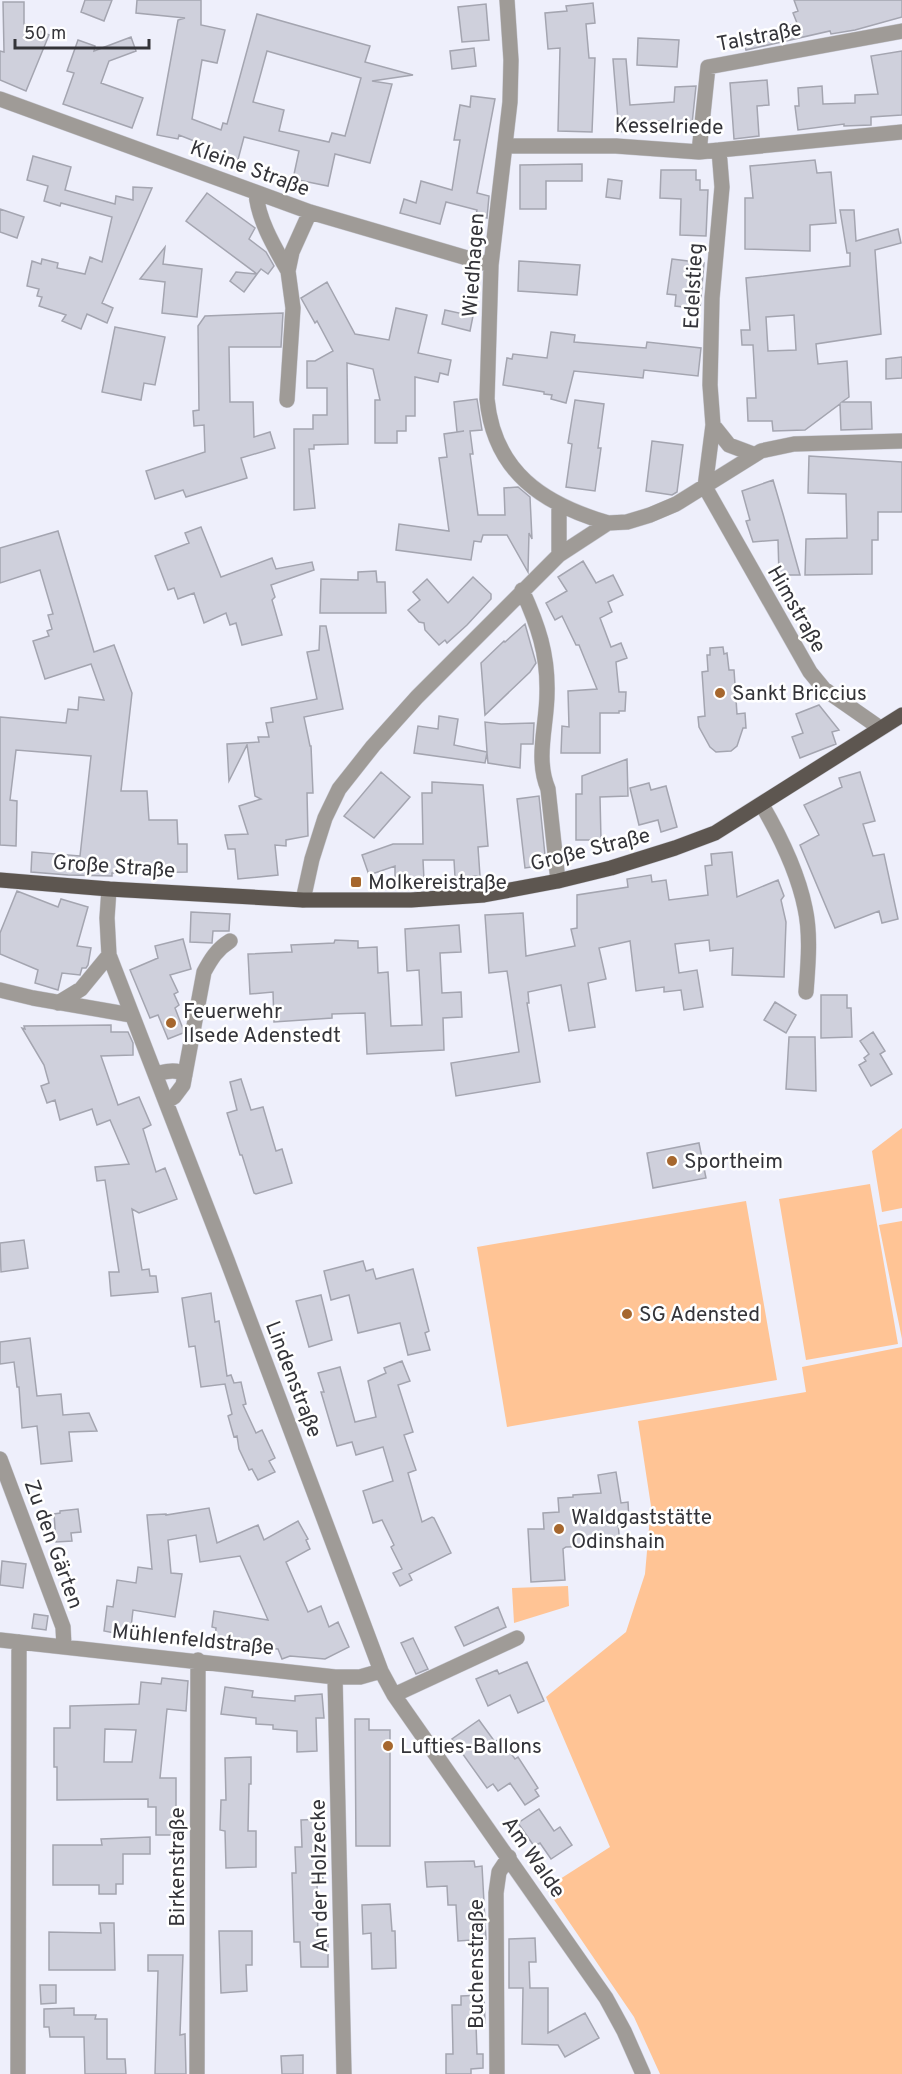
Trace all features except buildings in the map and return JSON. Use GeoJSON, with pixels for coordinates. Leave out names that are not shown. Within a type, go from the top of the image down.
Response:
{"type":"FeatureCollection","features":[{"type":"Feature","properties":{"kind":"main road","name":"Große Straße"},"geometry":{"type":"LineString","coordinates":[[0,880],[109,889],[303,900],[411,900],[459,897],[558,880],[611,868],[715,833],[902,715]]}},
{"type":"Feature","properties":{"kind":"street","name":"Wiedhagen"},"geometry":{"type":"LineString","coordinates":[[507,0],[511,60],[510,102],[490,265],[487,399],[489,419],[500,448],[509,463],[528,484],[559,505],[579,515],[608,523]]}},
{"type":"Feature","properties":{"kind":"street","name":"Talstraße"},"geometry":{"type":"LineString","coordinates":[[699,152],[708,67],[902,31]]}},
{"type":"Feature","properties":{"kind":"street","name":"Kleine Straße"},"geometry":{"type":"LineString","coordinates":[[0,99],[310,212],[490,265]]}},
{"type":"Feature","properties":{"kind":"street","name":"Kesselriede"},"geometry":{"type":"LineString","coordinates":[[506,146],[616,146],[699,152],[902,132]]}},
{"type":"Feature","properties":{"kind":"street","name":"Edelstieg"},"geometry":{"type":"LineString","coordinates":[[705,487],[713,425],[712,298],[722,187],[719,150]]}},
{"type":"Feature","properties":{"kind":"street"},"geometry":{"type":"LineString","coordinates":[[256,193],[261,214],[288,271]]}},
{"type":"Feature","properties":{"kind":"street"},"geometry":{"type":"LineString","coordinates":[[287,400],[293,308],[288,271],[292,252],[310,212]]}},
{"type":"Feature","properties":{"kind":"street"},"geometry":{"type":"LineString","coordinates":[[713,425],[729,446],[753,454]]}},
{"type":"Feature","properties":{"kind":"street"},"geometry":{"type":"LineString","coordinates":[[303,900],[312,859],[325,818],[339,789],[373,746],[417,697],[559,555],[608,523],[627,522],[676,504],[753,454],[777,446],[902,441]]}},
{"type":"Feature","properties":{"kind":"street","name":"Himstraße"},"geometry":{"type":"LineString","coordinates":[[705,487],[810,672],[824,688],[880,728]]}},
{"type":"Feature","properties":{"kind":"street"},"geometry":{"type":"LineString","coordinates":[[559,505],[559,555]]}},
{"type":"Feature","properties":{"kind":"street"},"geometry":{"type":"LineString","coordinates":[[522,590],[543,641],[547,674],[546,718],[541,763],[548,789],[558,880]]}},
{"type":"Feature","properties":{"kind":"street"},"geometry":{"type":"LineString","coordinates":[[762,805],[779,833],[805,908],[809,943],[806,992]]}},
{"type":"Feature","properties":{"kind":"street","name":"Lindenstraße"},"geometry":{"type":"LineString","coordinates":[[109,889],[107,918],[109,954],[381,1671]]}},
{"type":"Feature","properties":{"kind":"street"},"geometry":{"type":"LineString","coordinates":[[166,1102],[180,1091],[185,1075],[204,972],[210,959],[220,947],[230,941]]}},
{"type":"Feature","properties":{"kind":"street"},"geometry":{"type":"LineString","coordinates":[[58,1003],[81,989],[109,954]]}},
{"type":"Feature","properties":{"kind":"street"},"geometry":{"type":"LineString","coordinates":[[0,990],[58,1003],[131,1015]]}},
{"type":"Feature","properties":{"kind":"street"},"geometry":{"type":"LineString","coordinates":[[155,1074],[172,1071],[185,1075]]}},
{"type":"Feature","properties":{"kind":"street","name":"Zu den Gärten"},"geometry":{"type":"LineString","coordinates":[[0,1459],[63,1627],[64,1646]]}},
{"type":"Feature","properties":{"kind":"street"},"geometry":{"type":"LineString","coordinates":[[394,1695],[517,1638]]}},
{"type":"Feature","properties":{"kind":"street","name":"Mühlenfeldstraße"},"geometry":{"type":"LineString","coordinates":[[0,1640],[198,1660],[335,1677],[360,1677],[381,1671]]}},
{"type":"Feature","properties":{"kind":"street"},"geometry":{"type":"LineString","coordinates":[[18,2074],[20,1642]]}},
{"type":"Feature","properties":{"kind":"street","name":"Birkenstraße"},"geometry":{"type":"LineString","coordinates":[[197,2074],[198,1660]]}},
{"type":"Feature","properties":{"kind":"street","name":"Am Walde"},"geometry":{"type":"LineString","coordinates":[[381,1671],[394,1695],[606,1998],[643,2074]]}},
{"type":"Feature","properties":{"kind":"street","name":"An der Holzecke"},"geometry":{"type":"LineString","coordinates":[[335,1677],[344,2074]]}},
{"type":"Feature","properties":{"kind":"street","name":"Buchenstraße"},"geometry":{"type":"LineString","coordinates":[[497,2074],[496,1893],[499,1872],[509,1857]]}},
{"type":"Feature","properties":{"kind":"shaded area"},"geometry":{"type":"Polygon","coordinates":[[[902,1128],[902,1208],[882,1212],[872,1151],[902,1128]]]}},
{"type":"Feature","properties":{"kind":"shaded area"},"geometry":{"type":"Polygon","coordinates":[[[870,1184],[898,1344],[806,1360],[779,1199],[870,1184]]]}},
{"type":"Feature","properties":{"kind":"shaded area","name":"SG Adensted"},"geometry":{"type":"Polygon","coordinates":[[[746,1201],[777,1380],[507,1427],[477,1247],[746,1201]]]}},
{"type":"Feature","properties":{"kind":"shaded area"},"geometry":{"type":"Polygon","coordinates":[[[902,1221],[902,1339],[879,1225],[902,1221]]]}},
{"type":"Feature","properties":{"kind":"shaded area"},"geometry":{"type":"Polygon","coordinates":[[[902,1347],[902,2074],[660,2074],[634,2017],[546,1888],[610,1847],[546,1697],[626,1632],[645,1574],[651,1506],[638,1421],[806,1392],[802,1367],[902,1347]]]}},
{"type":"Feature","properties":{"kind":"shaded area"},"geometry":{"type":"Polygon","coordinates":[[[568,1586],[569,1606],[514,1623],[512,1588],[568,1586]]]}},
{"type":"Feature","properties":{"kind":"place","name":"Sankt Briccius"},"geometry":{"type":"Point","coordinates":[720,693]}},
{"type":"Feature","properties":{"kind":"place","name":"Molkereistraße"},"geometry":{"type":"Point","coordinates":[356,882]}},
{"type":"Feature","properties":{"kind":"place","name":"Feuerwehr Ilsede Adenstedt"},"geometry":{"type":"Point","coordinates":[171,1023]}},
{"type":"Feature","properties":{"kind":"place","name":"Sportheim"},"geometry":{"type":"Point","coordinates":[672,1161]}},
{"type":"Feature","properties":{"kind":"place","name":"SG Adensted"},"geometry":{"type":"Point","coordinates":[627,1314]}},
{"type":"Feature","properties":{"kind":"place","name":"Waldgaststätte Odinshain"},"geometry":{"type":"Point","coordinates":[559,1529]}},
{"type":"Feature","properties":{"kind":"place","name":"Lufties-Ballons"},"geometry":{"type":"Point","coordinates":[388,1746]}}]}
